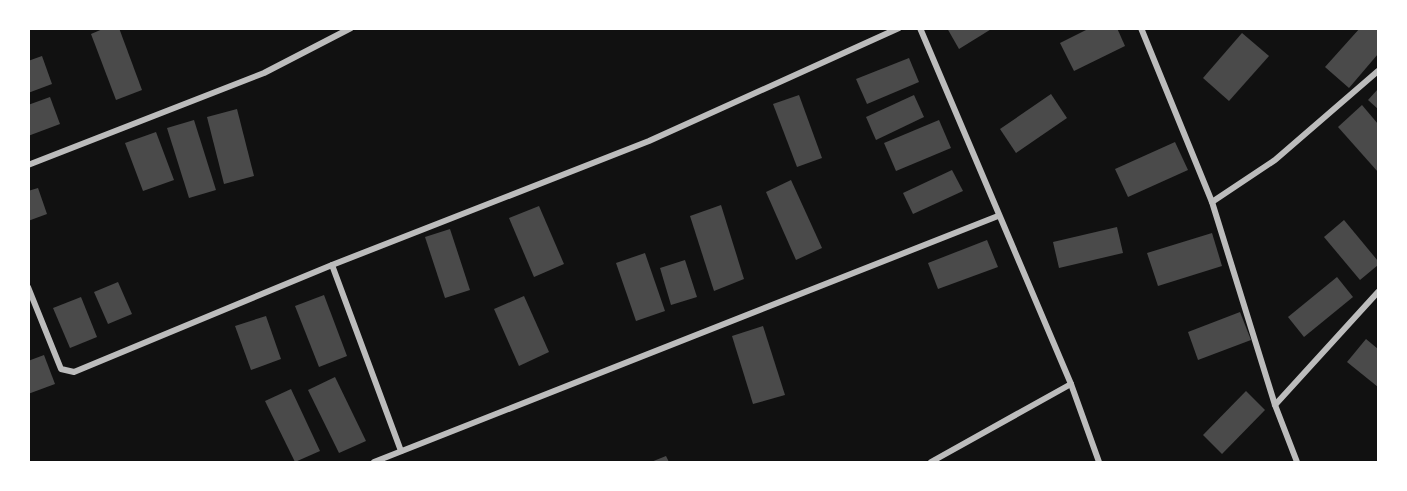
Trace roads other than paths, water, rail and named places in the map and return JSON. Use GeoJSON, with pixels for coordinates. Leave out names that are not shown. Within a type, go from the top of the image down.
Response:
{"type":"FeatureCollection","features":[{"type":"Feature","properties":{"kind":"street"},"geometry":{"type":"LineString","coordinates":[[28,165],[264,74],[351,28]]}},
{"type":"Feature","properties":{"kind":"street"},"geometry":{"type":"LineString","coordinates":[[28,287],[61,369],[74,372],[332,265],[649,141],[899,28]]}},
{"type":"Feature","properties":{"kind":"street"},"geometry":{"type":"LineString","coordinates":[[920,28],[1071,384],[1099,462]]}},
{"type":"Feature","properties":{"kind":"street"},"geometry":{"type":"LineString","coordinates":[[1141,28],[1212,202],[1275,405],[1297,462]]}},
{"type":"Feature","properties":{"kind":"street"},"geometry":{"type":"LineString","coordinates":[[1212,202],[1275,160],[1378,71]]}},
{"type":"Feature","properties":{"kind":"street"},"geometry":{"type":"LineString","coordinates":[[374,462],[998,216]]}},
{"type":"Feature","properties":{"kind":"street"},"geometry":{"type":"LineString","coordinates":[[332,265],[401,451]]}},
{"type":"Feature","properties":{"kind":"street"},"geometry":{"type":"LineString","coordinates":[[1275,405],[1378,292]]}},
{"type":"Feature","properties":{"kind":"street"},"geometry":{"type":"LineString","coordinates":[[931,462],[1071,384]]}}]}
